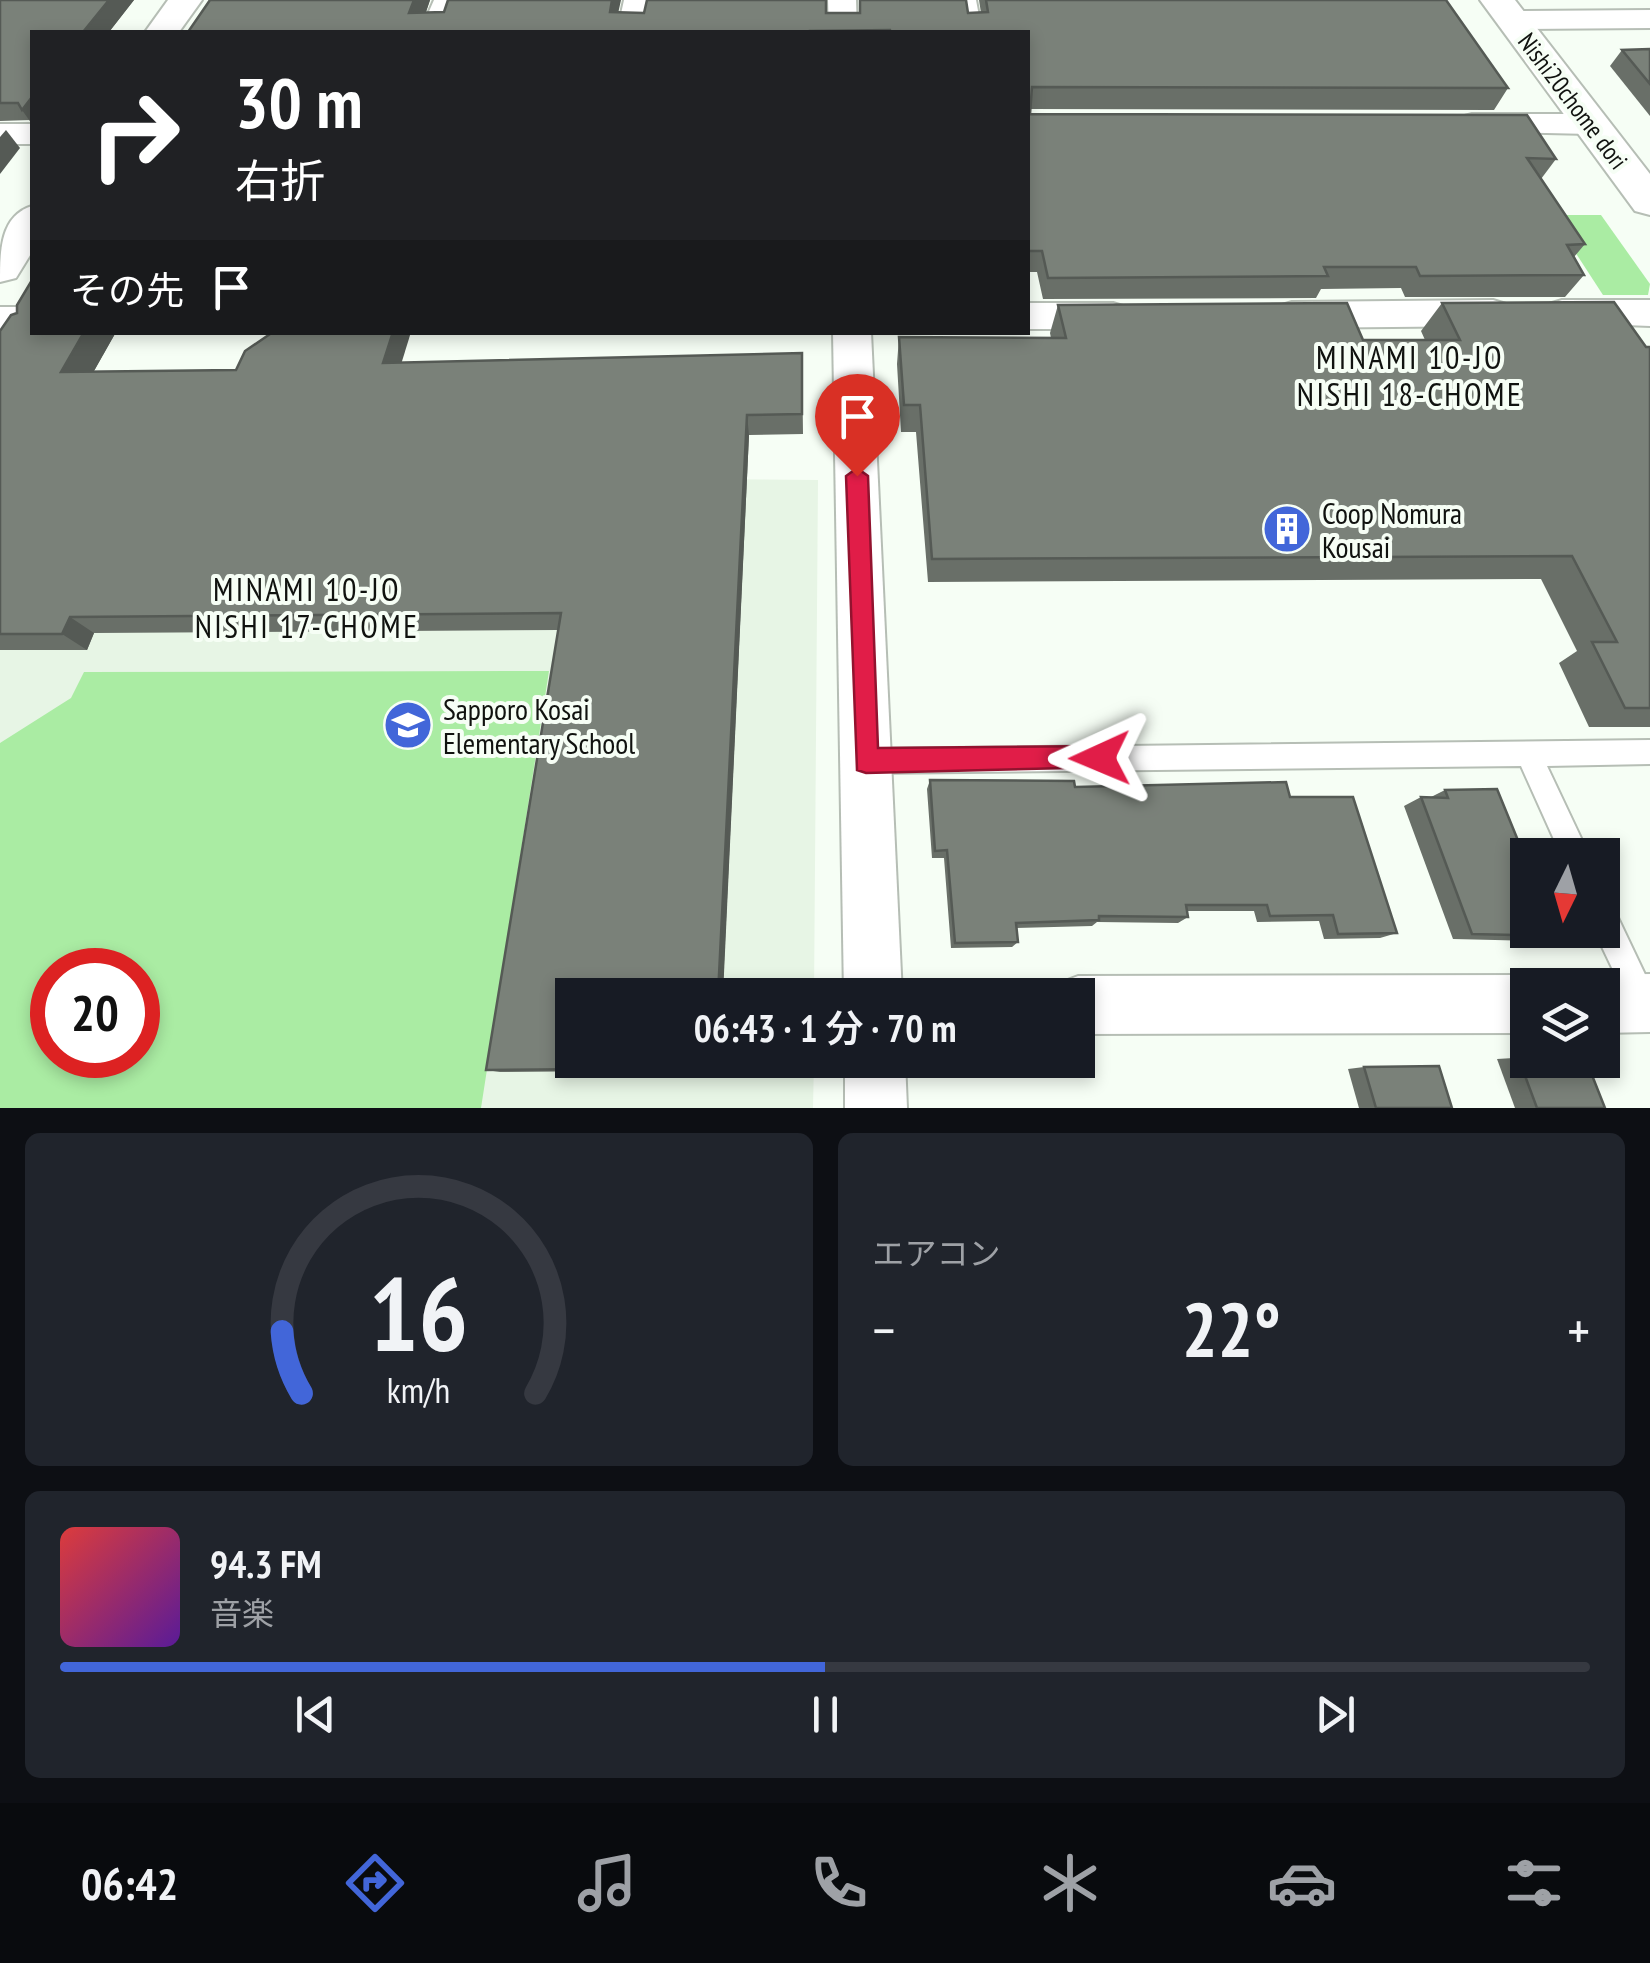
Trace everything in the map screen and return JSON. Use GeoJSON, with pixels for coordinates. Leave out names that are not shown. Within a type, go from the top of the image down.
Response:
{"type":"FeatureCollection","features":[{"type":"Feature","properties":{"kind":"street"},"geometry":{"type":"LineString","coordinates":[[163,30],[185,0]]}},
{"type":"Feature","properties":{"kind":"street"},"geometry":{"type":"LineString","coordinates":[[435,30],[448,0]]}},
{"type":"Feature","properties":{"kind":"street"},"geometry":{"type":"LineString","coordinates":[[632,30],[638,0]]}},
{"type":"Feature","properties":{"kind":"street"},"geometry":{"type":"LineString","coordinates":[[842,0],[843,30]]}},
{"type":"Feature","properties":{"kind":"street"},"geometry":{"type":"LineString","coordinates":[[1504,10],[1650,19]]}},
{"type":"Feature","properties":{"kind":"street","name":"Nishi20chome dori"},"geometry":{"type":"LineString","coordinates":[[1504,10],[1649,201]]}},
{"type":"Feature","properties":{"kind":"street"},"geometry":{"type":"LineString","coordinates":[[1447,124],[1590,124]]}},
{"type":"Feature","properties":{"kind":"street"},"geometry":{"type":"LineString","coordinates":[[0,134],[30,134]]}},
{"type":"Feature","properties":{"kind":"street"},"geometry":{"type":"LineString","coordinates":[[0,266],[30,223]]}},
{"type":"Feature","properties":{"kind":"street"},"geometry":{"type":"LineString","coordinates":[[1261,315],[1650,312]]}},
{"type":"Feature","properties":{"kind":"street"},"geometry":{"type":"LineString","coordinates":[[1030,316],[1144,316]]}},
{"type":"Feature","properties":{"kind":"street"},"geometry":{"type":"LineString","coordinates":[[0,320],[30,320]]}},
{"type":"Feature","properties":{"kind":"street"},"geometry":{"type":"LineString","coordinates":[[852,335],[872,978]]}},
{"type":"Feature","properties":{"kind":"street"},"geometry":{"type":"LineString","coordinates":[[1095,1006],[1510,1004]]}},
{"type":"Feature","properties":{"kind":"street"},"geometry":{"type":"LineString","coordinates":[[875,1078],[876,1108]]}},
{"type":"Feature","properties":{"kind":"lane"},"geometry":{"type":"LineString","coordinates":[[969,0],[975,30]]}},
{"type":"Feature","properties":{"kind":"lane"},"geometry":{"type":"LineString","coordinates":[[866,761],[1650,752]]}},
{"type":"Feature","properties":{"kind":"lane"},"geometry":{"type":"LineString","coordinates":[[1529,754],[1567,838]]}},
{"type":"Feature","properties":{"kind":"lane"},"geometry":{"type":"LineString","coordinates":[[1613,948],[1632,1003]]}},
{"type":"Feature","properties":{"kind":"shaded area","name":"Sapporo Kosai Elementary School"},"geometry":{"type":"Polygon","coordinates":[[[0,462],[398,477],[818,480],[814,978],[555,978],[555,1078],[814,1078],[813,1108],[0,1108],[0,462]]]}},
{"type":"Feature","properties":{"kind":"green space"},"geometry":{"type":"Polygon","coordinates":[[[1551,215],[1601,215],[1650,284],[1648,295],[1603,295],[1551,215]]]}},
{"type":"Feature","properties":{"kind":"green space"},"geometry":{"type":"Polygon","coordinates":[[[549,671],[481,1108],[0,1108],[0,743],[71,698],[84,672],[549,671]]]}},
{"type":"Feature","properties":{"kind":"building"},"geometry":{"type":"Polygon","coordinates":[[[0,0],[109,0],[85,30],[30,30],[30,100],[22,110],[18,103],[0,103],[0,0]]]}},
{"type":"Feature","properties":{"kind":"building"},"geometry":{"type":"Polygon","coordinates":[[[210,0],[414,0],[409,13],[444,12],[448,0],[612,0],[610,12],[644,13],[647,0],[826,0],[826,13],[860,13],[860,0],[966,0],[968,13],[988,12],[986,0],[1446,0],[1508,88],[1032,87],[1030,114],[1030,30],[189,30],[210,0]]]}},
{"type":"Feature","properties":{"kind":"building"},"geometry":{"type":"Polygon","coordinates":[[[1650,49],[1650,84],[1622,50],[1650,49]]]}},
{"type":"Feature","properties":{"kind":"building"},"geometry":{"type":"Polygon","coordinates":[[[1030,114],[1527,115],[1556,159],[1527,158],[1585,244],[1567,245],[1584,275],[1420,276],[1416,267],[1324,267],[1328,276],[1048,278],[1042,251],[1030,251],[1030,114]]]}},
{"type":"Feature","properties":{"kind":"building"},"geometry":{"type":"Polygon","coordinates":[[[30,283],[30,335],[82,335],[61,372],[236,370],[245,351],[269,335],[392,335],[383,363],[802,353],[802,414],[747,415],[719,978],[555,978],[555,1069],[486,1070],[561,613],[70,617],[62,634],[0,634],[0,331],[17,313],[17,305],[30,283]]]}},
{"type":"Feature","properties":{"kind":"building"},"geometry":{"type":"Polygon","coordinates":[[[1614,302],[1646,347],[1650,347],[1650,708],[1625,708],[1592,642],[1617,642],[1572,556],[932,559],[920,405],[904,405],[899,337],[1066,338],[1058,305],[1347,303],[1363,340],[1460,340],[1442,303],[1614,302]]]}},
{"type":"Feature","properties":{"kind":"building"},"geometry":{"type":"Polygon","coordinates":[[[930,780],[1074,781],[1075,787],[1286,782],[1290,797],[1353,797],[1397,933],[1338,934],[1333,915],[1270,916],[1267,905],[1186,905],[1188,917],[1099,916],[1099,920],[1016,923],[1018,942],[955,943],[947,850],[935,851],[930,780]]]}},
{"type":"Feature","properties":{"kind":"building"},"geometry":{"type":"Polygon","coordinates":[[[1497,789],[1517,838],[1510,838],[1510,935],[1472,934],[1421,797],[1448,798],[1445,790],[1497,789]]]}},
{"type":"Feature","properties":{"kind":"building"},"geometry":{"type":"Polygon","coordinates":[[[1439,1066],[1452,1108],[1376,1108],[1364,1067],[1439,1066]]]}},
{"type":"Feature","properties":{"kind":"building"},"geometry":{"type":"Polygon","coordinates":[[[1526,1078],[1593,1078],[1605,1108],[1537,1108],[1526,1078]]]}},
{"type":"Feature","properties":{"kind":"place","name":"Coop Nomura Kousai"},"geometry":{"type":"Point","coordinates":[1287,529]}},
{"type":"Feature","properties":{"kind":"place","name":"Sapporo Kosai Elementary School"},"geometry":{"type":"Point","coordinates":[408,725]}},
{"type":"Feature","properties":{"kind":"district","name":"MINAMI 10-JO NISHI 18-CHOME"},"geometry":{"type":"Point","coordinates":[1410,376]}},
{"type":"Feature","properties":{"kind":"district","name":"MINAMI 10-JO NISHI 17-CHOME"},"geometry":{"type":"Point","coordinates":[307,608]}},
{"type":"Feature","properties":{"kind":"route"},"geometry":{"type":"LineString","coordinates":[[857,476],[866,761],[1100,758]]}}]}
